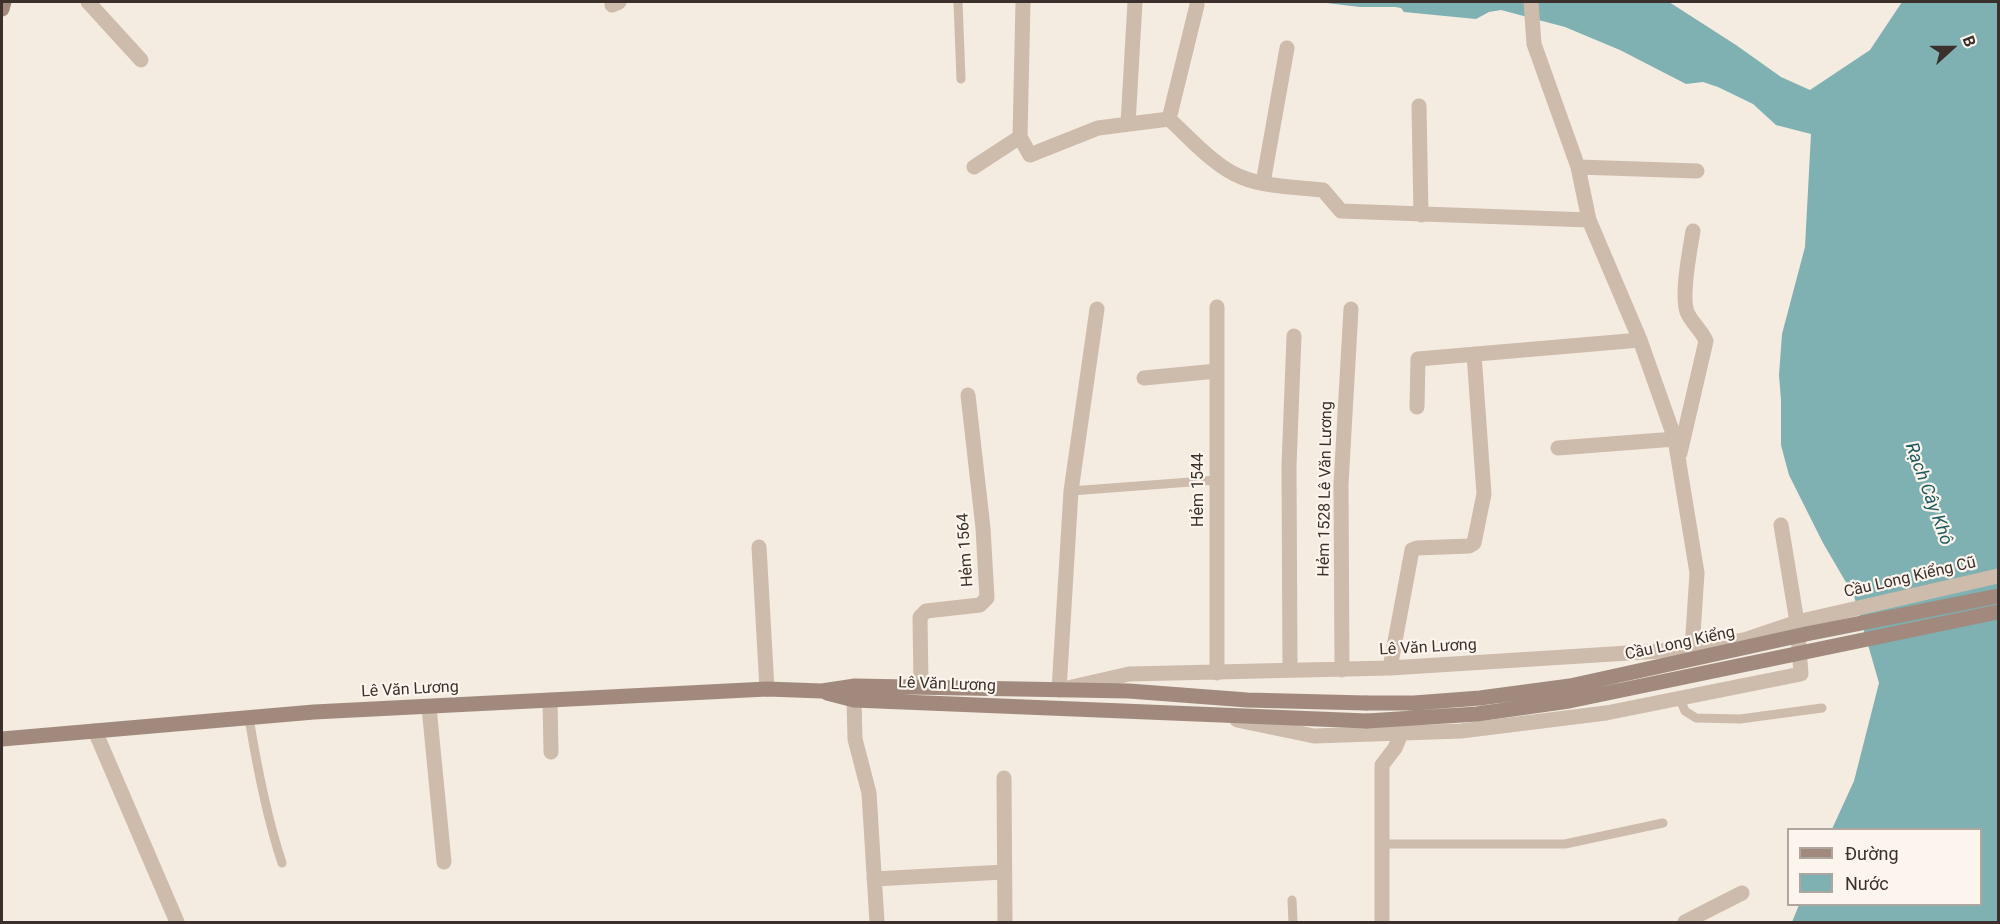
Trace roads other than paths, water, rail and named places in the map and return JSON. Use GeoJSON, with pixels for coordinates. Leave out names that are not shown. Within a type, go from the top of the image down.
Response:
{"type":"FeatureCollection","features":[{"type":"Feature","properties":{"kind":"main road"},"geometry":{"type":"LineString","coordinates":[[2,9],[4,2]]}},
{"type":"Feature","properties":{"kind":"main road","name":"Cầu Long Kiểng"},"geometry":{"type":"LineString","coordinates":[[1366,703],[1414,703],[1479,698],[1570,686],[1806,634],[1998,596]]}},
{"type":"Feature","properties":{"kind":"main road","name":"Cầu Long Kiểng"},"geometry":{"type":"LineString","coordinates":[[1367,721],[1477,714],[1569,700],[1998,612]]}},
{"type":"Feature","properties":{"kind":"main road","name":"Lê Văn Lương"},"geometry":{"type":"LineString","coordinates":[[2,739],[249,718],[550,704],[767,689],[822,691],[855,686],[1129,691],[1247,700],[1366,703]]}},
{"type":"Feature","properties":{"kind":"main road","name":"Lê Văn Lương"},"geometry":{"type":"LineString","coordinates":[[822,691],[854,700],[1367,721]]}},
{"type":"Feature","properties":{"kind":"street"},"geometry":{"type":"LineString","coordinates":[[88,2],[141,60]]}},
{"type":"Feature","properties":{"kind":"street"},"geometry":{"type":"LineString","coordinates":[[1023,2],[1020,137],[1030,155],[1098,128],[1169,119]]}},
{"type":"Feature","properties":{"kind":"street"},"geometry":{"type":"LineString","coordinates":[[1128,124],[1135,2]]}},
{"type":"Feature","properties":{"kind":"street"},"geometry":{"type":"LineString","coordinates":[[1531,2],[1534,44],[1578,167],[1589,220],[1640,340],[1675,439],[1697,573],[1692,649]]}},
{"type":"Feature","properties":{"kind":"street"},"geometry":{"type":"LineString","coordinates":[[1169,119],[1197,5]]}},
{"type":"Feature","properties":{"kind":"street"},"geometry":{"type":"LineString","coordinates":[[1263,183],[1287,48]]}},
{"type":"Feature","properties":{"kind":"street"},"geometry":{"type":"LineString","coordinates":[[1419,106],[1420,215]]}},
{"type":"Feature","properties":{"kind":"street"},"geometry":{"type":"LineString","coordinates":[[1169,119],[1207,155],[1240,177],[1263,183],[1323,190],[1341,211],[1589,220]]}},
{"type":"Feature","properties":{"kind":"street"},"geometry":{"type":"LineString","coordinates":[[974,166],[1020,137]]}},
{"type":"Feature","properties":{"kind":"street"},"geometry":{"type":"LineString","coordinates":[[1578,167],[1697,171]]}},
{"type":"Feature","properties":{"kind":"street"},"geometry":{"type":"LineString","coordinates":[[1678,458],[1706,341],[1687,313],[1685,298],[1693,231]]}},
{"type":"Feature","properties":{"kind":"street","name":"Hẻm 1544"},"geometry":{"type":"LineString","coordinates":[[1217,307],[1217,673]]}},
{"type":"Feature","properties":{"kind":"street"},"geometry":{"type":"LineString","coordinates":[[1059,690],[1071,490],[1097,309]]}},
{"type":"Feature","properties":{"kind":"street","name":"Hẻm 1528 Lê Văn Lương"},"geometry":{"type":"LineString","coordinates":[[1342,670],[1341,484],[1351,309]]}},
{"type":"Feature","properties":{"kind":"street"},"geometry":{"type":"LineString","coordinates":[[1290,670],[1289,466],[1294,336]]}},
{"type":"Feature","properties":{"kind":"street"},"geometry":{"type":"LineString","coordinates":[[1417,407],[1418,359],[1640,340]]}},
{"type":"Feature","properties":{"kind":"street"},"geometry":{"type":"LineString","coordinates":[[1390,668],[1412,550],[1469,546],[1474,543],[1484,494],[1474,354]]}},
{"type":"Feature","properties":{"kind":"street"},"geometry":{"type":"LineString","coordinates":[[1144,378],[1217,371]]}},
{"type":"Feature","properties":{"kind":"street","name":"Hẻm 1564"},"geometry":{"type":"LineString","coordinates":[[921,686],[920,617],[926,611],[980,605],[987,598],[983,528],[968,394]]}},
{"type":"Feature","properties":{"kind":"street"},"geometry":{"type":"LineString","coordinates":[[1558,448],[1675,439]]}},
{"type":"Feature","properties":{"kind":"street"},"geometry":{"type":"LineString","coordinates":[[1780,525],[1797,622]]}},
{"type":"Feature","properties":{"kind":"street"},"geometry":{"type":"LineString","coordinates":[[759,548],[767,689]]}},
{"type":"Feature","properties":{"kind":"street","name":"Cầu Long Kiểng Cũ"},"geometry":{"type":"LineString","coordinates":[[1829,615],[1998,576]]}},
{"type":"Feature","properties":{"kind":"street","name":"Lê Văn Lương"},"geometry":{"type":"LineString","coordinates":[[1059,690],[1129,674],[1390,668],[1692,649],[1744,640],[1797,622],[1829,615]]}},
{"type":"Feature","properties":{"kind":"street","name":"Lê Văn Lương"},"geometry":{"type":"LineString","coordinates":[[1217,716],[1314,736],[1461,731],[1557,720],[1680,699],[1801,674],[1797,622]]}},
{"type":"Feature","properties":{"kind":"street"},"geometry":{"type":"LineString","coordinates":[[854,700],[855,739],[869,793],[877,922]]}},
{"type":"Feature","properties":{"kind":"street"},"geometry":{"type":"LineString","coordinates":[[550,704],[550,749]]}},
{"type":"Feature","properties":{"kind":"street"},"geometry":{"type":"LineString","coordinates":[[429,710],[444,862]]}},
{"type":"Feature","properties":{"kind":"street"},"geometry":{"type":"LineString","coordinates":[[95,731],[177,922]]}},
{"type":"Feature","properties":{"kind":"street"},"geometry":{"type":"LineString","coordinates":[[1382,922],[1382,765],[1395,748],[1401,734]]}},
{"type":"Feature","properties":{"kind":"street"},"geometry":{"type":"LineString","coordinates":[[1004,778],[1005,922]]}},
{"type":"Feature","properties":{"kind":"street"},"geometry":{"type":"LineString","coordinates":[[874,879],[1004,872]]}},
{"type":"Feature","properties":{"kind":"street"},"geometry":{"type":"LineString","coordinates":[[1685,922],[1742,893]]}},
{"type":"Feature","properties":{"kind":"lane"},"geometry":{"type":"LineString","coordinates":[[958,2],[961,79]]}},
{"type":"Feature","properties":{"kind":"lane"},"geometry":{"type":"LineString","coordinates":[[1071,490],[1217,480]]}},
{"type":"Feature","properties":{"kind":"lane"},"geometry":{"type":"LineString","coordinates":[[1680,699],[1685,711],[1696,718],[1740,719],[1822,708]]}},
{"type":"Feature","properties":{"kind":"lane"},"geometry":{"type":"LineString","coordinates":[[249,718],[267,813],[282,863]]}},
{"type":"Feature","properties":{"kind":"lane"},"geometry":{"type":"LineString","coordinates":[[1382,844],[1565,844],[1663,823]]}},
{"type":"Feature","properties":{"kind":"lane"},"geometry":{"type":"LineString","coordinates":[[1292,900],[1293,922]]}},
{"type":"Feature","properties":{"kind":"water","name":"Rạch Cây Khô"},"geometry":{"type":"Polygon","coordinates":[[[1318,2],[1669,2],[1781,77],[1810,90],[1870,50],[1902,2],[1998,2],[1998,922],[1792,922],[1799,906],[1982,906],[1982,828],[1832,828],[1854,781],[1879,683],[1854,596],[1823,543],[1789,475],[1781,445],[1779,375],[1782,334],[1805,247],[1811,134],[1776,125],[1753,104],[1718,87],[1703,82],[1686,84],[1620,50],[1565,27],[1501,10],[1489,12],[1476,19],[1404,12],[1401,8],[1395,7],[1360,7],[1318,2]]]}}]}
